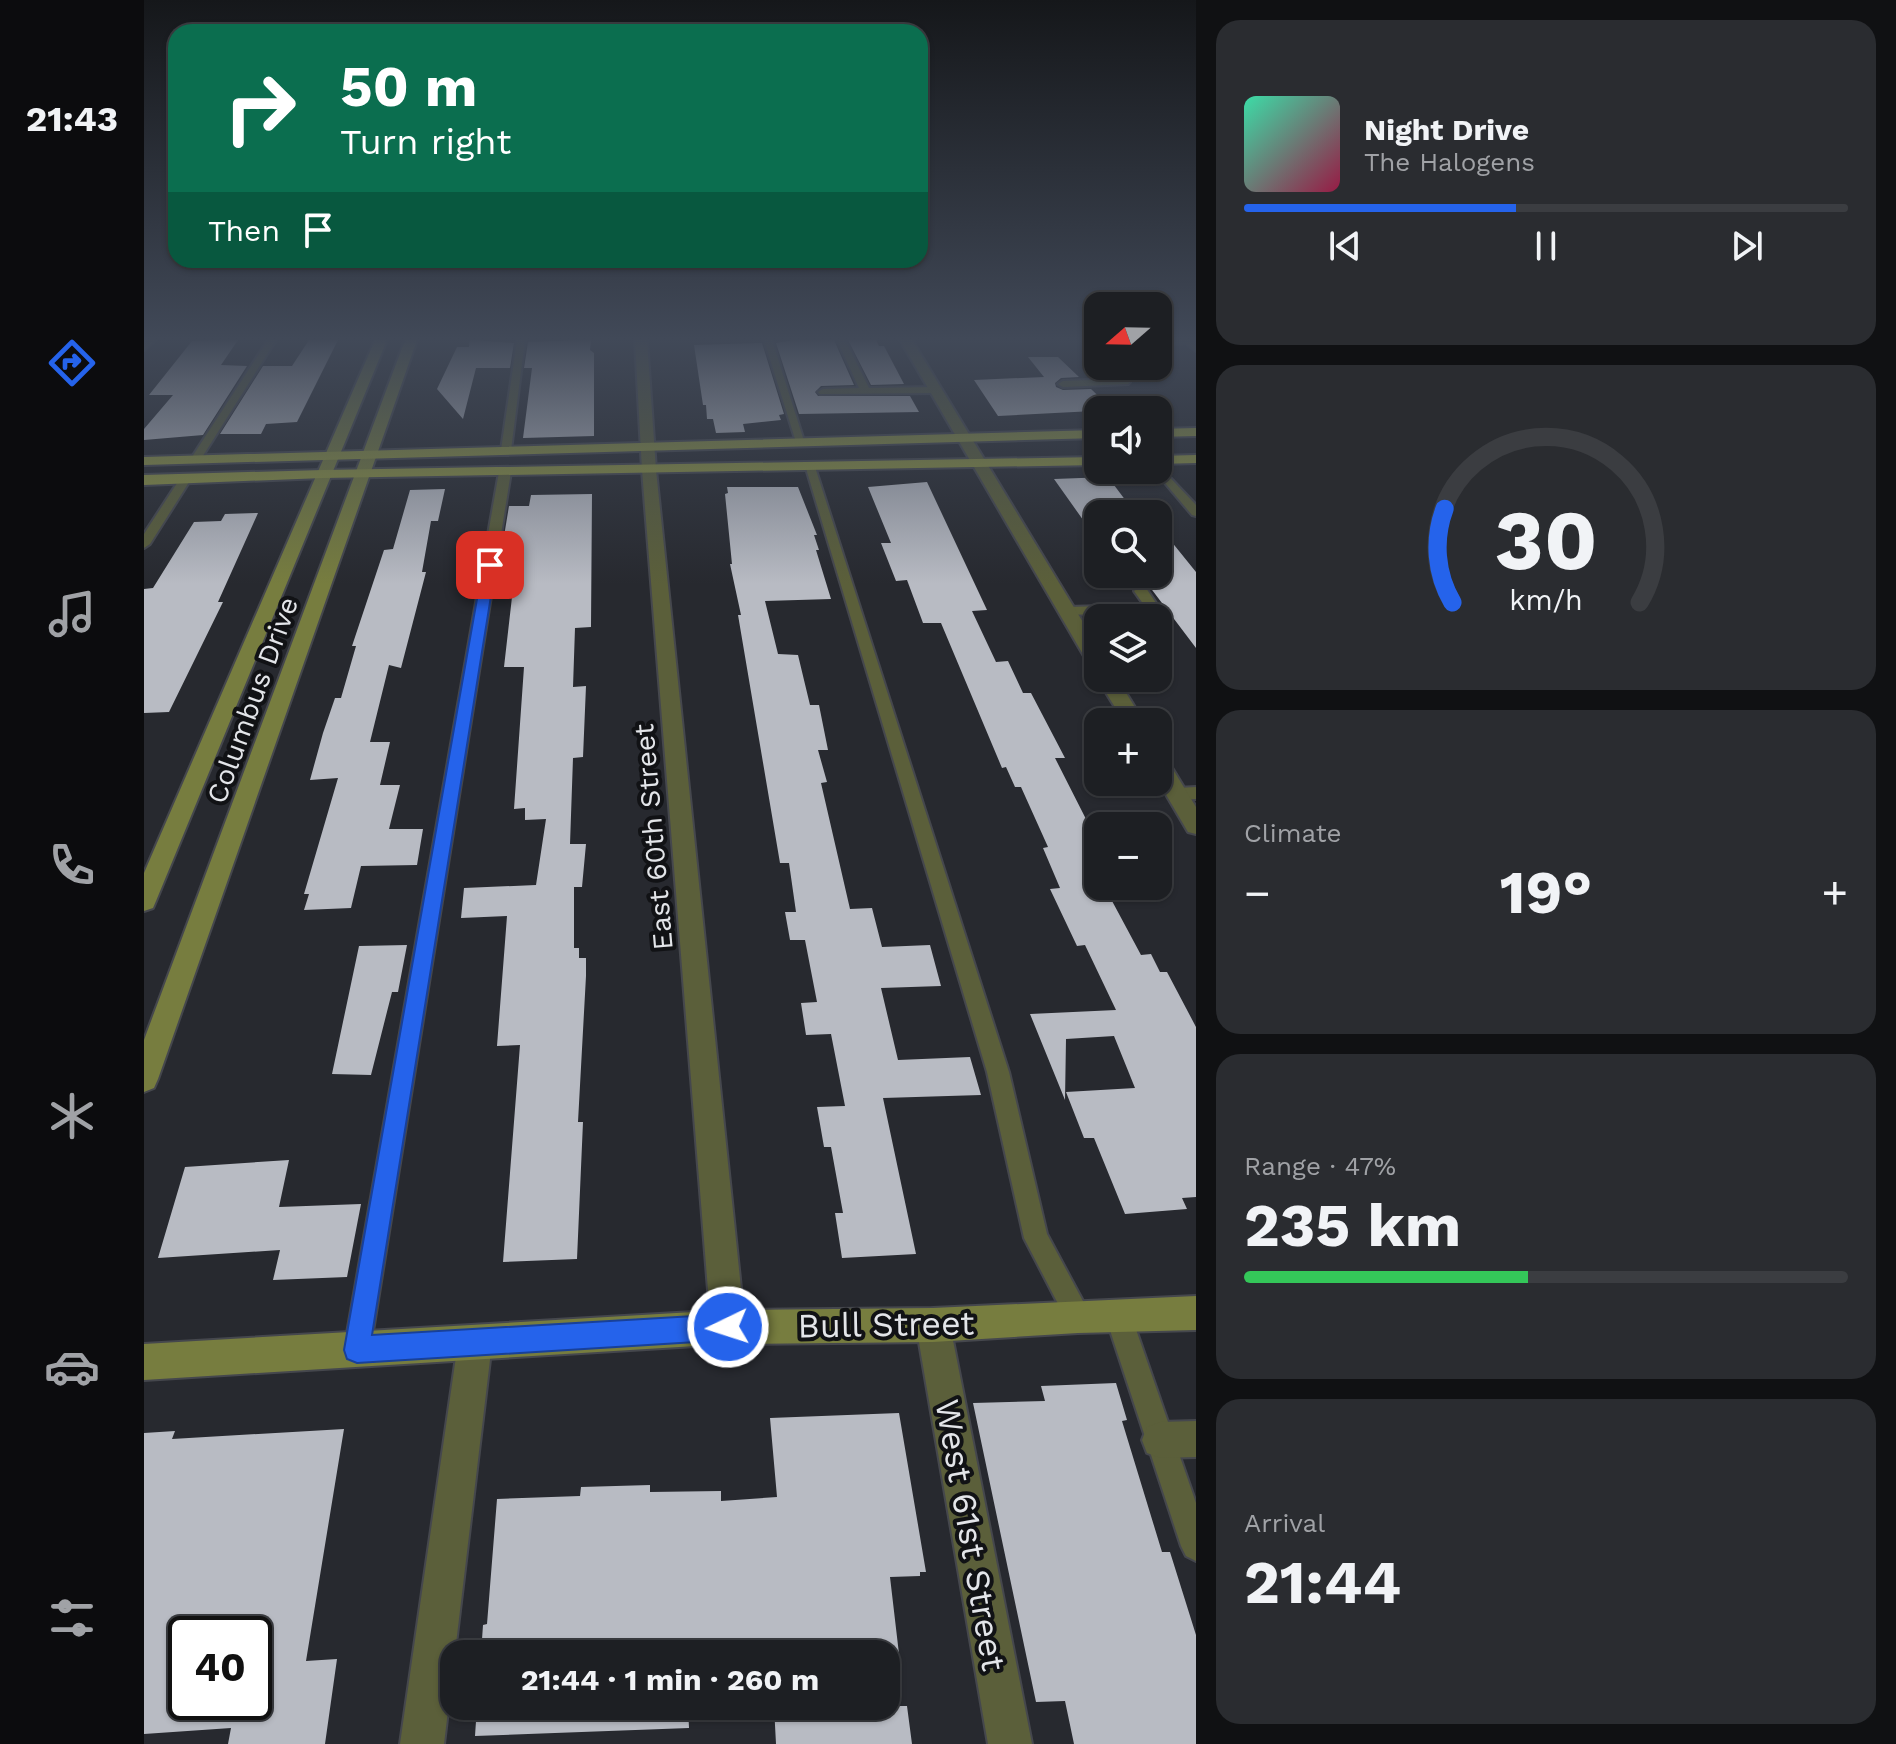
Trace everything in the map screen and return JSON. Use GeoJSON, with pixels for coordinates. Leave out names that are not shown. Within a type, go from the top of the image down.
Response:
{"type":"FeatureCollection","features":[{"type":"Feature","properties":{"kind":"main road"},"geometry":{"type":"LineString","coordinates":[[1172,433],[1196,432]]}},
{"type":"Feature","properties":{"kind":"main road"},"geometry":{"type":"LineString","coordinates":[[144,480],[505,472],[801,442],[1084,434]]}},
{"type":"Feature","properties":{"kind":"main road"},"geometry":{"type":"LineString","coordinates":[[144,461],[506,450],[809,467],[1084,461]]}},
{"type":"Feature","properties":{"kind":"main road"},"geometry":{"type":"LineString","coordinates":[[1172,460],[1196,459]]}},
{"type":"Feature","properties":{"kind":"street","name":"Columbus Drive"},"geometry":{"type":"LineString","coordinates":[[144,901],[347,421]]}},
{"type":"Feature","properties":{"kind":"street","name":"Columbus Drive"},"geometry":{"type":"LineString","coordinates":[[144,1079],[381,421]]}},
{"type":"Feature","properties":{"kind":"street","name":"East 60th Street"},"geometry":{"type":"LineString","coordinates":[[647,421],[728,1327]]}},
{"type":"Feature","properties":{"kind":"street"},"geometry":{"type":"LineString","coordinates":[[956,421],[1084,640]]}},
{"type":"Feature","properties":{"kind":"street"},"geometry":{"type":"LineString","coordinates":[[1172,778],[1186,793],[1196,826]]}},
{"type":"Feature","properties":{"kind":"street","name":"Bull Street"},"geometry":{"type":"LineString","coordinates":[[144,1362],[728,1327],[933,1325],[1196,1313]]}},
{"type":"Feature","properties":{"kind":"street","name":"West 61st Street"},"geometry":{"type":"LineString","coordinates":[[933,1325],[1010,1744]]}},
{"type":"Feature","properties":{"kind":"street"},"geometry":{"type":"LineString","coordinates":[[422,1744],[475,1343]]}},
{"type":"Feature","properties":{"kind":"lane"},"geometry":{"type":"LineString","coordinates":[[195,460],[220,421]]}},
{"type":"Feature","properties":{"kind":"lane"},"geometry":{"type":"LineString","coordinates":[[506,450],[510,421]]}},
{"type":"Feature","properties":{"kind":"lane"},"geometry":{"type":"LineString","coordinates":[[794,421],[801,442]]}},
{"type":"Feature","properties":{"kind":"lane"},"geometry":{"type":"LineString","coordinates":[[809,467],[998,1072],[1036,1238],[1078,1316]]}},
{"type":"Feature","properties":{"kind":"lane"},"geometry":{"type":"LineString","coordinates":[[357,1350],[505,472]]}},
{"type":"Feature","properties":{"kind":"lane"},"geometry":{"type":"LineString","coordinates":[[144,544],[185,479]]}},
{"type":"Feature","properties":{"kind":"lane"},"geometry":{"type":"LineString","coordinates":[[1172,484],[1196,512]]}},
{"type":"Feature","properties":{"kind":"lane"},"geometry":{"type":"LineString","coordinates":[[1067,611],[1153,609],[1141,591]]}},
{"type":"Feature","properties":{"kind":"lane"},"geometry":{"type":"LineString","coordinates":[[1118,1315],[1178,1440],[1196,1546]]}},
{"type":"Feature","properties":{"kind":"building"},"geometry":{"type":"Polygon","coordinates":[[[150,421],[212,421],[203,435],[144,440],[144,429],[150,421]]]}},
{"type":"Feature","properties":{"kind":"building"},"geometry":{"type":"Polygon","coordinates":[[[228,421],[297,421],[266,424],[261,434],[220,434],[228,421]]]}},
{"type":"Feature","properties":{"kind":"building"},"geometry":{"type":"Polygon","coordinates":[[[525,421],[594,421],[594,436],[523,438],[525,421]]]}},
{"type":"Feature","properties":{"kind":"building"},"geometry":{"type":"Polygon","coordinates":[[[714,421],[768,421],[743,424],[745,432],[716,433],[714,421]]]}},
{"type":"Feature","properties":{"kind":"building"},"geometry":{"type":"Polygon","coordinates":[[[1084,478],[1084,484],[1113,484],[1125,500],[1084,500],[1084,521],[1054,479],[1084,478]]]}},
{"type":"Feature","properties":{"kind":"building"},"geometry":{"type":"Polygon","coordinates":[[[927,482],[987,610],[972,611],[996,662],[1008,661],[1023,693],[1031,693],[1065,758],[1055,758],[1084,815],[1084,900],[1112,900],[1141,955],[1151,954],[1160,972],[1167,972],[1196,1027],[1196,1197],[1182,1198],[1187,1209],[1125,1214],[1094,1138],[1084,1138],[1066,1092],[1135,1088],[1114,1036],[1066,1039],[1065,1100],[1030,1014],[1116,1010],[1085,945],[1077,946],[1050,889],[1060,888],[1043,848],[1048,847],[1021,787],[1015,787],[1006,767],[1002,768],[941,623],[923,623],[907,580],[896,581],[881,543],[891,543],[868,487],[927,482]]]}},
{"type":"Feature","properties":{"kind":"building"},"geometry":{"type":"Polygon","coordinates":[[[727,487],[798,487],[817,535],[814,535],[819,550],[816,550],[831,599],[765,601],[778,654],[798,655],[810,705],[819,705],[828,750],[818,750],[827,782],[821,783],[850,909],[872,908],[882,947],[930,945],[941,986],[881,988],[898,1060],[970,1057],[981,1095],[883,1098],[916,1254],[842,1258],[835,1213],[843,1213],[831,1147],[824,1147],[817,1107],[845,1106],[831,1034],[806,1035],[801,1003],[817,1002],[805,940],[790,940],[785,912],[796,912],[789,863],[780,863],[738,615],[741,615],[730,564],[727,487]]]}},
{"type":"Feature","properties":{"kind":"building"},"geometry":{"type":"Polygon","coordinates":[[[445,489],[438,521],[431,521],[422,572],[426,572],[401,668],[389,665],[370,742],[390,742],[380,785],[400,785],[389,829],[423,829],[417,865],[361,866],[351,908],[304,910],[309,894],[304,894],[338,778],[310,780],[335,698],[341,698],[356,646],[352,646],[384,550],[393,549],[410,490],[445,489]]]}},
{"type":"Feature","properties":{"kind":"building"},"geometry":{"type":"Polygon","coordinates":[[[592,494],[591,627],[575,628],[573,687],[586,686],[583,757],[573,758],[570,844],[586,844],[582,887],[574,887],[574,948],[579,948],[579,958],[586,958],[578,1122],[583,1122],[577,1259],[503,1262],[520,1045],[497,1046],[507,916],[461,918],[464,888],[536,885],[546,819],[525,820],[525,808],[514,809],[524,667],[504,667],[512,597],[494,597],[509,506],[529,506],[531,495],[592,494]]]}},
{"type":"Feature","properties":{"kind":"building"},"geometry":{"type":"Polygon","coordinates":[[[258,513],[218,602],[223,602],[169,712],[144,713],[144,589],[153,588],[194,522],[221,521],[225,514],[258,513]]]}},
{"type":"Feature","properties":{"kind":"building"},"geometry":{"type":"Polygon","coordinates":[[[1172,542],[1196,572],[1196,648],[1172,616],[1172,604],[1163,604],[1151,588],[1172,588],[1172,542]]]}},
{"type":"Feature","properties":{"kind":"building"},"geometry":{"type":"Polygon","coordinates":[[[407,945],[398,992],[392,992],[371,1075],[332,1074],[359,946],[407,945]]]}},
{"type":"Feature","properties":{"kind":"building"},"geometry":{"type":"Polygon","coordinates":[[[289,1160],[279,1207],[361,1204],[347,1277],[273,1280],[280,1250],[158,1258],[185,1167],[289,1160]]]}},
{"type":"Feature","properties":{"kind":"building"},"geometry":{"type":"Polygon","coordinates":[[[1116,1383],[1127,1420],[1122,1421],[1162,1552],[1170,1552],[1196,1635],[1196,1744],[1074,1744],[1065,1701],[1036,1702],[973,1403],[1045,1401],[1041,1386],[1116,1383]]]}},
{"type":"Feature","properties":{"kind":"building"},"geometry":{"type":"Polygon","coordinates":[[[899,1413],[926,1572],[920,1572],[920,1576],[890,1577],[897,1640],[482,1640],[483,1625],[487,1624],[497,1499],[580,1496],[581,1487],[650,1485],[650,1492],[721,1491],[721,1501],[777,1497],[770,1418],[899,1413]]]}},
{"type":"Feature","properties":{"kind":"building"},"geometry":{"type":"Polygon","coordinates":[[[344,1429],[306,1661],[337,1659],[325,1744],[228,1744],[231,1728],[144,1734],[144,1433],[175,1431],[172,1439],[344,1429]]]}},
{"type":"Feature","properties":{"kind":"building"},"geometry":{"type":"Polygon","coordinates":[[[900,1706],[907,1706],[912,1744],[776,1744],[775,1720],[900,1720],[900,1706]]]}},
{"type":"Feature","properties":{"kind":"building"},"geometry":{"type":"Polygon","coordinates":[[[476,1720],[689,1720],[689,1728],[475,1736],[476,1720]]]}},
{"type":"Feature","properties":{"kind":"route"},"geometry":{"type":"LineString","coordinates":[[490,565],[357,1350],[728,1327]]}}]}
